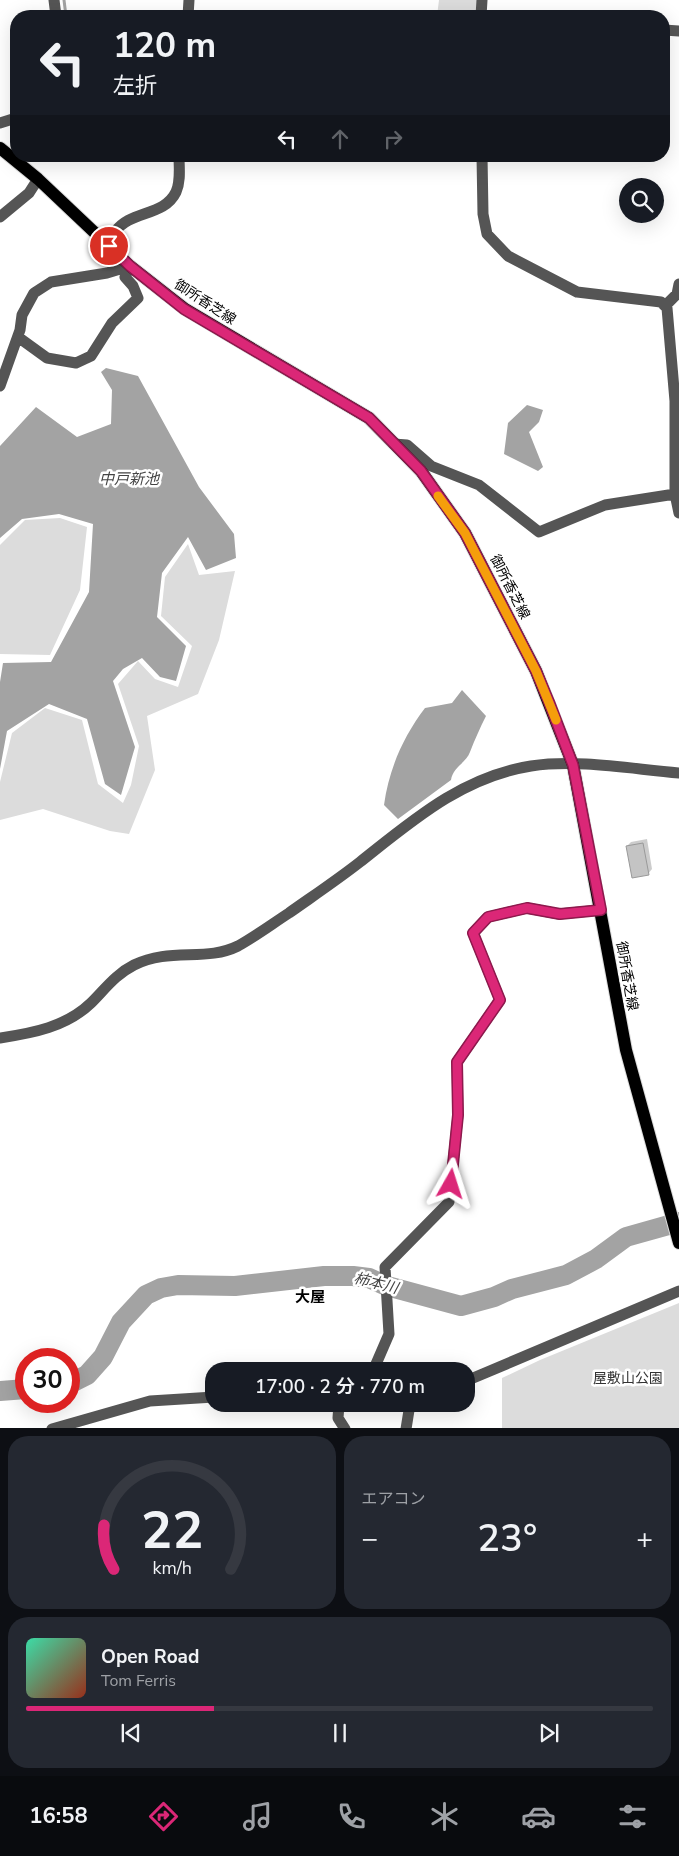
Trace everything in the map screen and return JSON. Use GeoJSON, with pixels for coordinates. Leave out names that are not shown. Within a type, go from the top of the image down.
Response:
{"type":"FeatureCollection","features":[{"type":"Feature","properties":{"kind":"main road","name":"御所香芝線"},"geometry":{"type":"LineString","coordinates":[[0,148],[10,156]]}},
{"type":"Feature","properties":{"kind":"main road","name":"御所香芝線"},"geometry":{"type":"LineString","coordinates":[[17,162],[38,179],[130,266],[184,309],[369,418],[425,476],[465,533],[536,671],[573,765],[626,1050],[679,1243]]}},
{"type":"Feature","properties":{"kind":"street"},"geometry":{"type":"LineString","coordinates":[[109,246],[116,231],[131,219],[156,211],[176,192],[179,178],[179,162]]}},
{"type":"Feature","properties":{"kind":"street"},"geometry":{"type":"LineString","coordinates":[[482,162],[483,214],[487,234],[508,256],[577,292],[661,302],[665,306],[669,315],[677,401],[675,494],[679,513]]}},
{"type":"Feature","properties":{"kind":"street"},"geometry":{"type":"LineString","coordinates":[[0,217],[29,193],[38,179]]}},
{"type":"Feature","properties":{"kind":"street"},"geometry":{"type":"LineString","coordinates":[[18,338],[47,358],[76,363],[91,356],[112,323],[138,298],[133,286],[125,277],[130,266]]}},
{"type":"Feature","properties":{"kind":"street"},"geometry":{"type":"LineString","coordinates":[[0,386],[18,338],[22,316],[34,292],[51,282],[107,273],[130,266]]}},
{"type":"Feature","properties":{"kind":"street"},"geometry":{"type":"LineString","coordinates":[[665,306],[677,294],[679,284]]}},
{"type":"Feature","properties":{"kind":"street"},"geometry":{"type":"LineString","coordinates":[[394,444],[407,445],[435,468],[479,485],[539,532],[605,505],[675,494]]}},
{"type":"Feature","properties":{"kind":"street"},"geometry":{"type":"LineString","coordinates":[[425,476],[435,468]]}},
{"type":"Feature","properties":{"kind":"street"},"geometry":{"type":"LineString","coordinates":[[0,1038],[41,1030],[68,1019],[90,1004],[118,976],[143,961],[166,955],[210,954],[235,947],[336,880],[435,804],[469,785],[507,771],[531,766],[573,765],[679,774]]}},
{"type":"Feature","properties":{"kind":"street"},"geometry":{"type":"LineString","coordinates":[[377,1362],[389,1334],[385,1267],[449,1202],[458,1115],[457,1062],[500,1000],[473,933],[488,917],[527,908],[560,914],[601,910]]}},
{"type":"Feature","properties":{"kind":"street"},"geometry":{"type":"LineString","coordinates":[[475,1377],[679,1291]]}},
{"type":"Feature","properties":{"kind":"street"},"geometry":{"type":"LineString","coordinates":[[52,1428],[81,1424],[150,1401],[205,1398]]}},
{"type":"Feature","properties":{"kind":"street"},"geometry":{"type":"LineString","coordinates":[[338,1412],[338,1418],[345,1428]]}},
{"type":"Feature","properties":{"kind":"street"},"geometry":{"type":"LineString","coordinates":[[406,1428],[409,1412]]}},
{"type":"Feature","properties":{"kind":"green space"},"geometry":{"type":"Polygon","coordinates":[[[439,0],[478,0],[478,10],[438,10],[439,0]]]}},
{"type":"Feature","properties":{"kind":"green space"},"geometry":{"type":"Polygon","coordinates":[[[60,518],[87,527],[80,590],[50,655],[0,654],[0,545],[25,520],[60,518]]]}},
{"type":"Feature","properties":{"kind":"green space"},"geometry":{"type":"Polygon","coordinates":[[[188,544],[199,575],[235,571],[219,640],[198,694],[147,716],[155,770],[129,834],[110,831],[43,809],[0,820],[0,782],[12,733],[45,708],[82,720],[98,784],[123,803],[131,785],[139,746],[118,684],[138,661],[155,679],[178,687],[192,646],[161,616],[165,577],[188,544]]]}},
{"type":"Feature","properties":{"kind":"green space","name":"屋敷山公園"},"geometry":{"type":"Polygon","coordinates":[[[679,1303],[679,1428],[502,1428],[502,1378],[540,1360],[679,1303]]]}},
{"type":"Feature","properties":{"kind":"water","name":"中戸新池"},"geometry":{"type":"Polygon","coordinates":[[[106,368],[138,376],[199,487],[234,534],[236,558],[206,570],[188,537],[162,573],[157,617],[186,646],[176,681],[160,677],[142,658],[123,669],[113,681],[135,747],[121,795],[105,784],[87,719],[49,704],[7,731],[0,769],[0,682],[3,663],[51,662],[89,592],[93,524],[59,514],[22,519],[0,538],[0,446],[36,407],[77,437],[111,424],[112,390],[101,372],[106,368]]]}},
{"type":"Feature","properties":{"kind":"water"},"geometry":{"type":"Polygon","coordinates":[[[527,405],[543,410],[539,422],[529,432],[543,467],[538,471],[504,454],[508,423],[527,405]]]}},
{"type":"Feature","properties":{"kind":"water"},"geometry":{"type":"Polygon","coordinates":[[[462,690],[486,716],[468,756],[454,772],[451,780],[398,819],[384,805],[389,779],[398,754],[410,730],[425,708],[452,703],[462,690]]]}},
{"type":"Feature","properties":{"kind":"building"},"geometry":{"type":"Polygon","coordinates":[[[643,843],[649,875],[632,878],[626,846],[643,843]]]}},
{"type":"Feature","properties":{"kind":"waterway"},"geometry":{"type":"LineString","coordinates":[[64,0],[65,10]]}},
{"type":"Feature","properties":{"kind":"waterway","name":"柿本川"},"geometry":{"type":"LineString","coordinates":[[80,1378],[87,1375],[103,1357],[121,1322],[146,1295],[161,1288],[178,1285],[235,1286],[324,1276],[353,1276],[369,1278],[387,1286],[461,1306],[494,1297],[512,1289],[566,1275],[596,1259],[626,1237],[679,1222]]}},
{"type":"Feature","properties":{"kind":"waterway","name":"柿本川"},"geometry":{"type":"LineString","coordinates":[[0,1391],[15,1390]]}},
{"type":"Feature","properties":{"kind":"slow traffic"},"geometry":{"type":"LineString","coordinates":[[438,496],[465,533],[536,671],[556,720]]}},
{"type":"Feature","properties":{"kind":"district","name":"大屋"},"geometry":{"type":"Point","coordinates":[310,1297]}},
{"type":"Feature","properties":{"kind":"route"},"geometry":{"type":"LineString","coordinates":[[109,246],[130,266],[184,309],[369,418],[421,471],[465,533],[536,671],[573,765],[601,910],[560,914],[527,908],[488,917],[473,933],[500,1000],[457,1062],[458,1115],[451,1184]]}}]}
